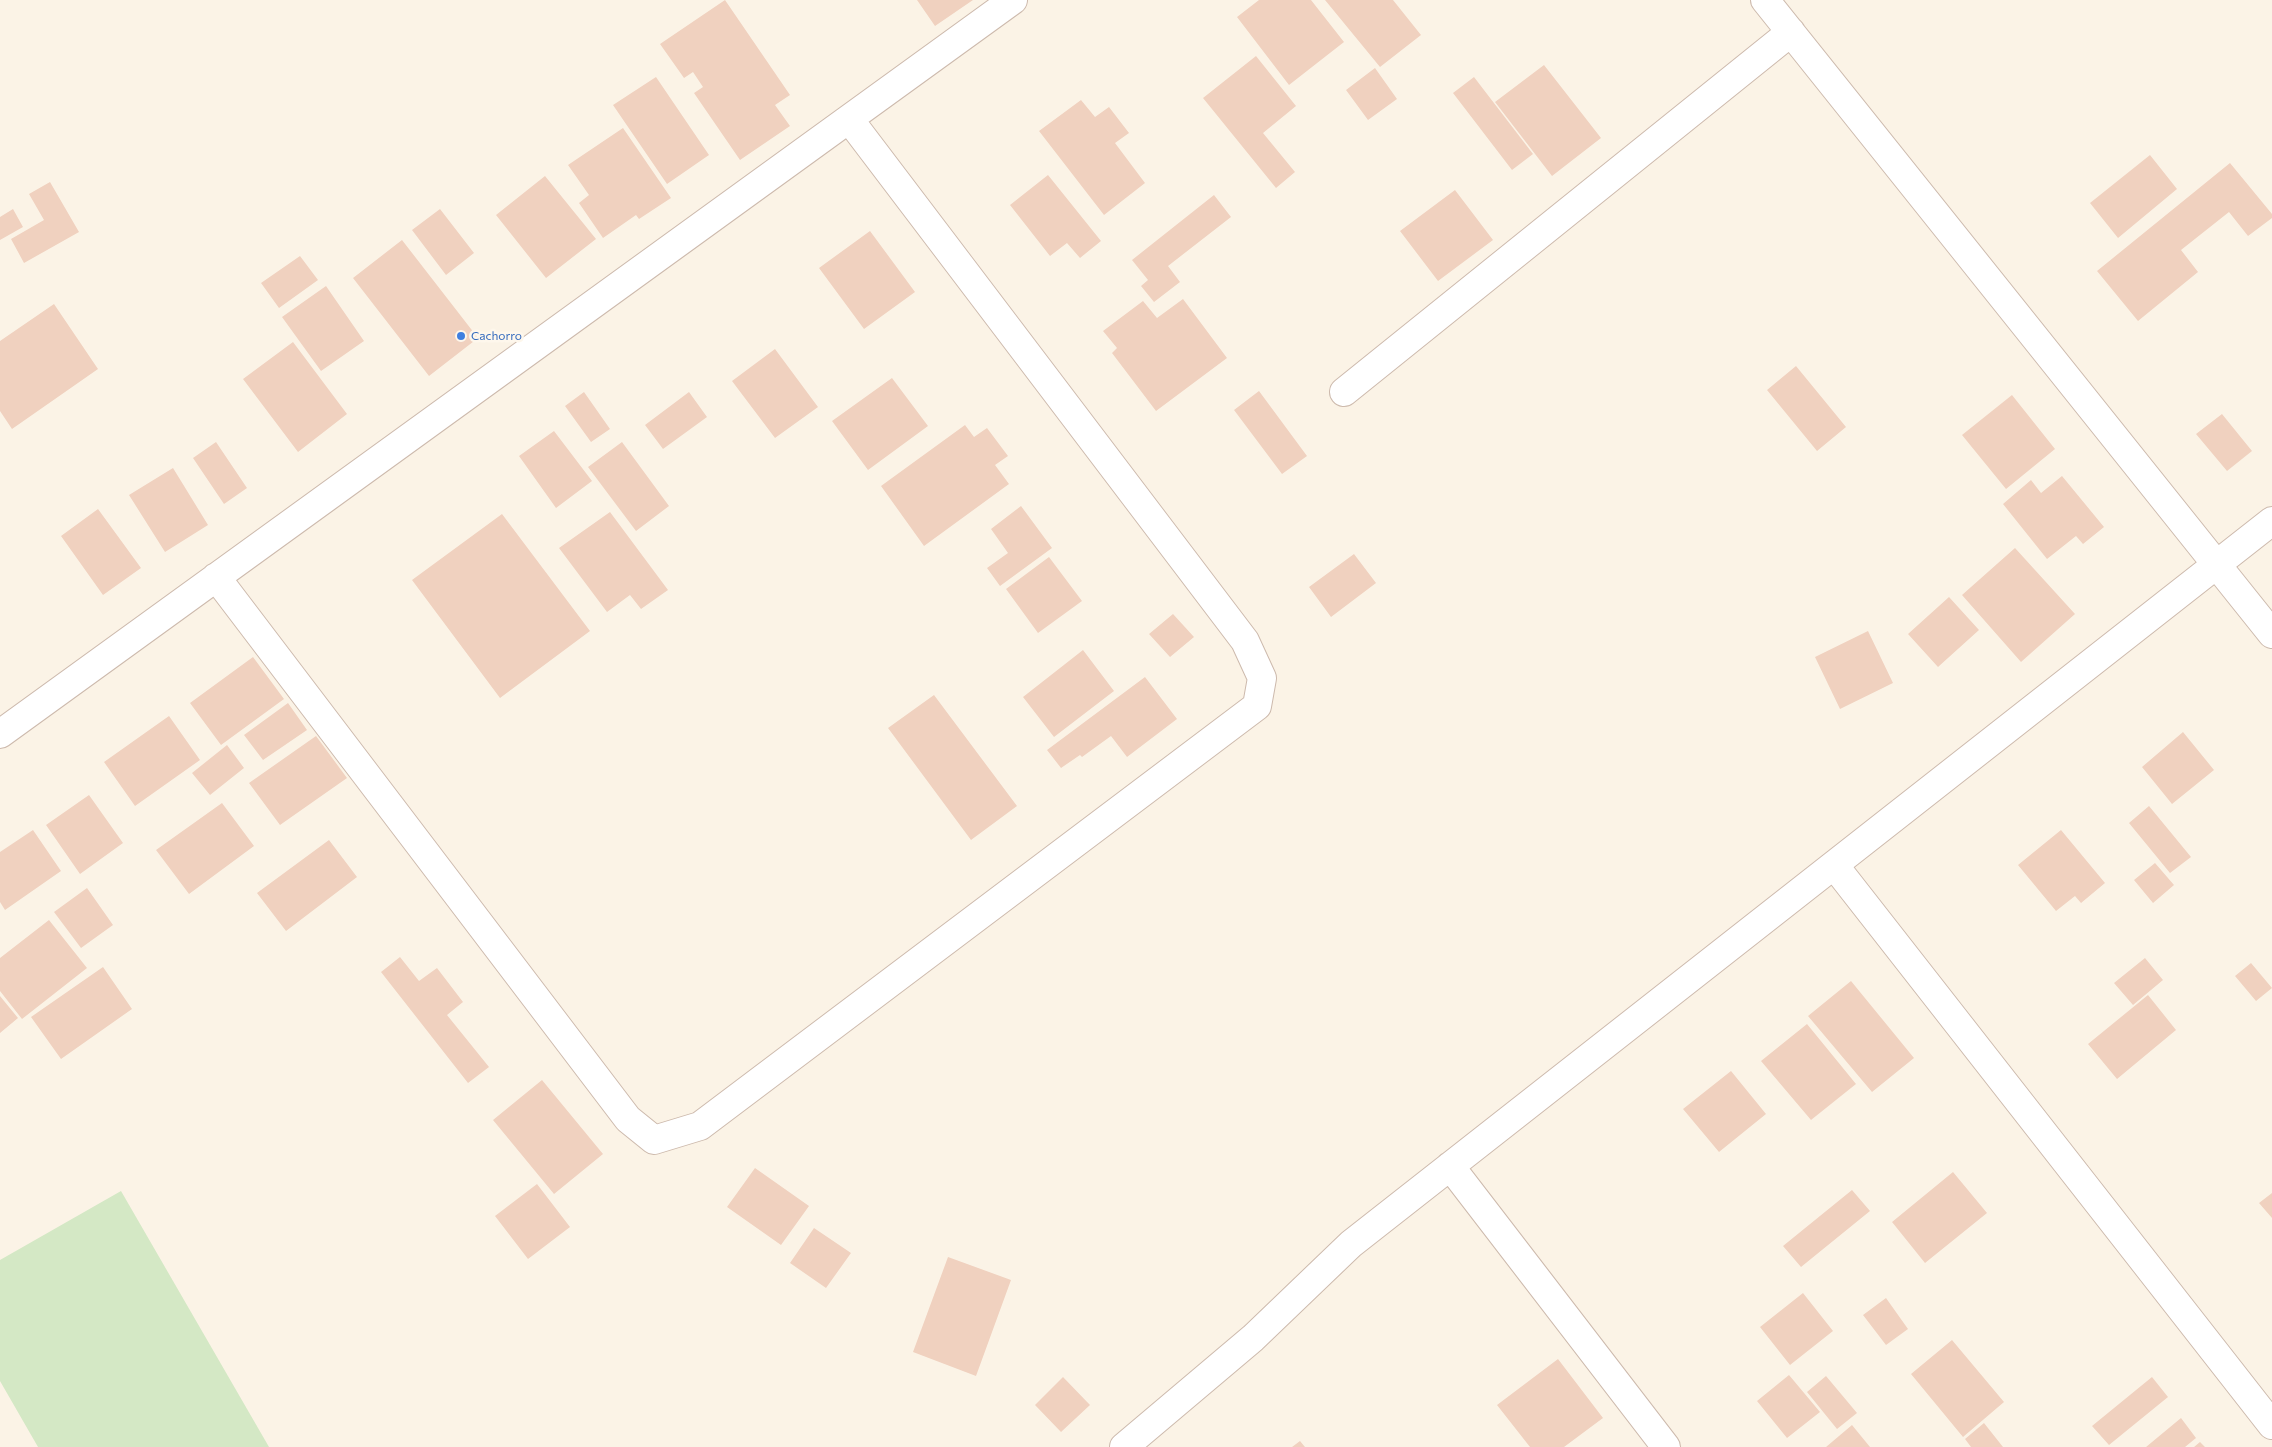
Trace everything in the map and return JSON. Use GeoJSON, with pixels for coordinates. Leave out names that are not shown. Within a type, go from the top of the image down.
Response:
{"type":"FeatureCollection","features":[{"type":"Feature","properties":{"kind":"street"},"geometry":{"type":"LineString","coordinates":[[0,734],[1013,0]]}},
{"type":"Feature","properties":{"kind":"street"},"geometry":{"type":"LineString","coordinates":[[1765,0],[2272,634]]}},
{"type":"Feature","properties":{"kind":"street"},"geometry":{"type":"LineString","coordinates":[[1344,392],[1791,32]]}},
{"type":"Feature","properties":{"kind":"street"},"geometry":{"type":"LineString","coordinates":[[216,577],[628,1119],[654,1140],[700,1126],[1106,822],[1257,706],[1262,678],[1245,641],[849,119]]}},
{"type":"Feature","properties":{"kind":"street"},"geometry":{"type":"LineString","coordinates":[[1124,1447],[1253,1338],[1351,1244],[2272,521]]}},
{"type":"Feature","properties":{"kind":"street"},"geometry":{"type":"LineString","coordinates":[[1834,865],[2272,1425]]}},
{"type":"Feature","properties":{"kind":"street"},"geometry":{"type":"LineString","coordinates":[[1450,1166],[1666,1447]]}},
{"type":"Feature","properties":{"kind":"green space"},"geometry":{"type":"Polygon","coordinates":[[[121,1191],[269,1447],[38,1447],[0,1381],[0,1260],[121,1191]]]}},
{"type":"Feature","properties":{"kind":"building"},"geometry":{"type":"Polygon","coordinates":[[[725,0],[790,95],[775,105],[790,126],[740,160],[694,93],[703,87],[693,72],[684,78],[660,44],[725,0]]]}},
{"type":"Feature","properties":{"kind":"building"},"geometry":{"type":"Polygon","coordinates":[[[917,0],[973,0],[935,26],[917,0]]]}},
{"type":"Feature","properties":{"kind":"building"},"geometry":{"type":"Polygon","coordinates":[[[1259,0],[1311,0],[1344,42],[1289,85],[1237,17],[1259,0]]]}},
{"type":"Feature","properties":{"kind":"building"},"geometry":{"type":"Polygon","coordinates":[[[1325,0],[1393,0],[1421,35],[1380,67],[1325,0]]]}},
{"type":"Feature","properties":{"kind":"building"},"geometry":{"type":"Polygon","coordinates":[[[1256,56],[1296,106],[1263,133],[1295,172],[1276,188],[1203,98],[1256,56]]]}},
{"type":"Feature","properties":{"kind":"building"},"geometry":{"type":"Polygon","coordinates":[[[1544,65],[1601,138],[1552,176],[1495,102],[1544,65]]]}},
{"type":"Feature","properties":{"kind":"building"},"geometry":{"type":"Polygon","coordinates":[[[1375,68],[1397,99],[1368,120],[1346,90],[1375,68]]]}},
{"type":"Feature","properties":{"kind":"building"},"geometry":{"type":"Polygon","coordinates":[[[656,77],[709,155],[667,184],[613,105],[656,77]]]}},
{"type":"Feature","properties":{"kind":"building"},"geometry":{"type":"Polygon","coordinates":[[[1474,77],[1533,154],[1512,170],[1453,93],[1474,77]]]}},
{"type":"Feature","properties":{"kind":"building"},"geometry":{"type":"Polygon","coordinates":[[[1081,100],[1095,117],[1109,107],[1129,133],[1115,143],[1145,183],[1104,215],[1039,131],[1081,100]]]}},
{"type":"Feature","properties":{"kind":"building"},"geometry":{"type":"Polygon","coordinates":[[[623,128],[671,198],[639,219],[636,215],[603,238],[579,203],[589,195],[568,165],[623,128]]]}},
{"type":"Feature","properties":{"kind":"building"},"geometry":{"type":"Polygon","coordinates":[[[2150,155],[2177,189],[2118,238],[2090,203],[2150,155]]]}},
{"type":"Feature","properties":{"kind":"building"},"geometry":{"type":"Polygon","coordinates":[[[2230,163],[2272,214],[2272,218],[2248,236],[2229,212],[2181,250],[2198,272],[2138,321],[2097,271],[2230,163]]]}},
{"type":"Feature","properties":{"kind":"building"},"geometry":{"type":"Polygon","coordinates":[[[1048,175],[1101,241],[1080,258],[1067,243],[1050,256],[1010,205],[1048,175]]]}},
{"type":"Feature","properties":{"kind":"building"},"geometry":{"type":"Polygon","coordinates":[[[545,176],[596,239],[546,278],[496,215],[545,176]]]}},
{"type":"Feature","properties":{"kind":"building"},"geometry":{"type":"Polygon","coordinates":[[[50,182],[79,232],[24,263],[11,239],[44,220],[29,194],[50,182]]]}},
{"type":"Feature","properties":{"kind":"building"},"geometry":{"type":"Polygon","coordinates":[[[1455,190],[1493,240],[1438,281],[1400,231],[1455,190]]]}},
{"type":"Feature","properties":{"kind":"building"},"geometry":{"type":"Polygon","coordinates":[[[1214,195],[1231,217],[1168,266],[1180,282],[1154,302],[1141,286],[1148,280],[1132,260],[1214,195]]]}},
{"type":"Feature","properties":{"kind":"building"},"geometry":{"type":"Polygon","coordinates":[[[13,209],[23,227],[0,240],[0,217],[13,209]]]}},
{"type":"Feature","properties":{"kind":"building"},"geometry":{"type":"Polygon","coordinates":[[[440,209],[474,253],[446,275],[412,230],[440,209]]]}},
{"type":"Feature","properties":{"kind":"building"},"geometry":{"type":"Polygon","coordinates":[[[870,231],[915,292],[864,329],[819,268],[870,231]]]}},
{"type":"Feature","properties":{"kind":"building"},"geometry":{"type":"Polygon","coordinates":[[[402,240],[478,338],[429,376],[353,278],[402,240]]]}},
{"type":"Feature","properties":{"kind":"building"},"geometry":{"type":"Polygon","coordinates":[[[300,256],[318,280],[279,308],[261,283],[300,256]]]}},
{"type":"Feature","properties":{"kind":"building"},"geometry":{"type":"Polygon","coordinates":[[[326,286],[364,341],[321,371],[282,317],[326,286]]]}},
{"type":"Feature","properties":{"kind":"building"},"geometry":{"type":"Polygon","coordinates":[[[1183,299],[1227,358],[1156,411],[1112,353],[1117,348],[1103,331],[1143,301],[1157,318],[1183,299]]]}},
{"type":"Feature","properties":{"kind":"building"},"geometry":{"type":"Polygon","coordinates":[[[54,304],[98,369],[12,429],[0,411],[0,341],[54,304]]]}},
{"type":"Feature","properties":{"kind":"building"},"geometry":{"type":"Polygon","coordinates":[[[293,342],[347,414],[298,452],[243,379],[293,342]]]}},
{"type":"Feature","properties":{"kind":"building"},"geometry":{"type":"Polygon","coordinates":[[[775,349],[818,407],[775,438],[732,381],[775,349]]]}},
{"type":"Feature","properties":{"kind":"building"},"geometry":{"type":"Polygon","coordinates":[[[1796,366],[1846,427],[1817,451],[1767,390],[1796,366]]]}},
{"type":"Feature","properties":{"kind":"building"},"geometry":{"type":"Polygon","coordinates":[[[892,378],[928,426],[868,470],[832,421],[892,378]]]}},
{"type":"Feature","properties":{"kind":"building"},"geometry":{"type":"Polygon","coordinates":[[[1259,391],[1307,456],[1282,474],[1234,410],[1259,391]]]}},
{"type":"Feature","properties":{"kind":"building"},"geometry":{"type":"Polygon","coordinates":[[[584,392],[610,429],[591,442],[565,406],[584,392]]]}},
{"type":"Feature","properties":{"kind":"building"},"geometry":{"type":"Polygon","coordinates":[[[689,392],[707,417],[663,449],[645,425],[689,392]]]}},
{"type":"Feature","properties":{"kind":"building"},"geometry":{"type":"Polygon","coordinates":[[[2012,395],[2055,449],[2006,489],[1962,435],[2012,395]]]}},
{"type":"Feature","properties":{"kind":"building"},"geometry":{"type":"Polygon","coordinates":[[[2222,414],[2252,451],[2227,471],[2196,434],[2222,414]]]}},
{"type":"Feature","properties":{"kind":"building"},"geometry":{"type":"Polygon","coordinates":[[[965,425],[974,437],[987,428],[1008,456],[995,465],[1009,484],[924,546],[881,486],[965,425]]]}},
{"type":"Feature","properties":{"kind":"building"},"geometry":{"type":"Polygon","coordinates":[[[554,431],[592,481],[556,508],[519,456],[554,431]]]}},
{"type":"Feature","properties":{"kind":"building"},"geometry":{"type":"Polygon","coordinates":[[[216,442],[247,488],[224,504],[193,458],[216,442]]]}},
{"type":"Feature","properties":{"kind":"building"},"geometry":{"type":"Polygon","coordinates":[[[622,442],[669,506],[636,531],[588,467],[622,442]]]}},
{"type":"Feature","properties":{"kind":"building"},"geometry":{"type":"Polygon","coordinates":[[[173,468],[208,525],[165,552],[129,495],[173,468]]]}},
{"type":"Feature","properties":{"kind":"building"},"geometry":{"type":"Polygon","coordinates":[[[2062,476],[2104,527],[2083,544],[2076,536],[2047,559],[2003,504],[2031,480],[2041,493],[2062,476]]]}},
{"type":"Feature","properties":{"kind":"building"},"geometry":{"type":"Polygon","coordinates":[[[1021,506],[1052,548],[1000,586],[987,568],[1008,553],[991,529],[1021,506]]]}},
{"type":"Feature","properties":{"kind":"building"},"geometry":{"type":"Polygon","coordinates":[[[98,509],[141,568],[103,595],[61,536],[98,509]]]}},
{"type":"Feature","properties":{"kind":"building"},"geometry":{"type":"Polygon","coordinates":[[[610,512],[668,590],[641,609],[630,595],[607,612],[559,548],[610,512]]]}},
{"type":"Feature","properties":{"kind":"building"},"geometry":{"type":"Polygon","coordinates":[[[502,514],[590,631],[500,698],[412,580],[502,514]]]}},
{"type":"Feature","properties":{"kind":"building"},"geometry":{"type":"Polygon","coordinates":[[[2015,548],[2075,614],[2021,662],[1962,595],[2015,548]]]}},
{"type":"Feature","properties":{"kind":"building"},"geometry":{"type":"Polygon","coordinates":[[[1354,554],[1376,583],[1331,617],[1309,587],[1354,554]]]}},
{"type":"Feature","properties":{"kind":"building"},"geometry":{"type":"Polygon","coordinates":[[[1049,557],[1082,601],[1038,633],[1006,589],[1049,557]]]}},
{"type":"Feature","properties":{"kind":"building"},"geometry":{"type":"Polygon","coordinates":[[[1949,597],[1979,630],[1938,667],[1908,634],[1949,597]]]}},
{"type":"Feature","properties":{"kind":"building"},"geometry":{"type":"Polygon","coordinates":[[[1173,614],[1194,637],[1170,657],[1149,634],[1173,614]]]}},
{"type":"Feature","properties":{"kind":"building"},"geometry":{"type":"Polygon","coordinates":[[[1868,631],[1893,683],[1840,709],[1815,657],[1868,631]]]}},
{"type":"Feature","properties":{"kind":"building"},"geometry":{"type":"Polygon","coordinates":[[[1083,650],[1114,691],[1054,737],[1023,697],[1083,650]]]}},
{"type":"Feature","properties":{"kind":"building"},"geometry":{"type":"Polygon","coordinates":[[[253,657],[284,699],[221,745],[190,703],[253,657]]]}},
{"type":"Feature","properties":{"kind":"building"},"geometry":{"type":"Polygon","coordinates":[[[1145,677],[1177,719],[1127,757],[1111,736],[1082,757],[1080,755],[1061,768],[1047,750],[1145,677]]]}},
{"type":"Feature","properties":{"kind":"building"},"geometry":{"type":"Polygon","coordinates":[[[934,695],[1017,806],[971,840],[888,728],[934,695]]]}},
{"type":"Feature","properties":{"kind":"building"},"geometry":{"type":"Polygon","coordinates":[[[288,703],[307,730],[263,760],[244,735],[288,703]]]}},
{"type":"Feature","properties":{"kind":"building"},"geometry":{"type":"Polygon","coordinates":[[[169,716],[200,760],[135,806],[104,762],[169,716]]]}},
{"type":"Feature","properties":{"kind":"building"},"geometry":{"type":"Polygon","coordinates":[[[2183,732],[2214,770],[2172,804],[2142,767],[2183,732]]]}},
{"type":"Feature","properties":{"kind":"building"},"geometry":{"type":"Polygon","coordinates":[[[316,736],[347,778],[280,825],[249,783],[316,736]]]}},
{"type":"Feature","properties":{"kind":"building"},"geometry":{"type":"Polygon","coordinates":[[[227,745],[244,768],[210,795],[192,773],[227,745]]]}},
{"type":"Feature","properties":{"kind":"building"},"geometry":{"type":"Polygon","coordinates":[[[89,795],[123,843],[80,874],[46,825],[89,795]]]}},
{"type":"Feature","properties":{"kind":"building"},"geometry":{"type":"Polygon","coordinates":[[[222,803],[254,846],[189,894],[156,850],[222,803]]]}},
{"type":"Feature","properties":{"kind":"building"},"geometry":{"type":"Polygon","coordinates":[[[2149,806],[2191,857],[2170,873],[2129,823],[2149,806]]]}},
{"type":"Feature","properties":{"kind":"building"},"geometry":{"type":"Polygon","coordinates":[[[33,830],[61,871],[5,910],[0,902],[0,852],[33,830]]]}},
{"type":"Feature","properties":{"kind":"building"},"geometry":{"type":"Polygon","coordinates":[[[2061,830],[2105,883],[2081,903],[2075,896],[2056,911],[2018,865],[2061,830]]]}},
{"type":"Feature","properties":{"kind":"building"},"geometry":{"type":"Polygon","coordinates":[[[329,840],[357,877],[286,931],[257,893],[329,840]]]}},
{"type":"Feature","properties":{"kind":"building"},"geometry":{"type":"Polygon","coordinates":[[[2155,863],[2174,885],[2153,903],[2134,880],[2155,863]]]}},
{"type":"Feature","properties":{"kind":"building"},"geometry":{"type":"Polygon","coordinates":[[[87,888],[113,925],[81,948],[54,912],[87,888]]]}},
{"type":"Feature","properties":{"kind":"building"},"geometry":{"type":"Polygon","coordinates":[[[49,920],[87,968],[22,1019],[0,991],[0,958],[49,920]]]}},
{"type":"Feature","properties":{"kind":"building"},"geometry":{"type":"Polygon","coordinates":[[[400,957],[419,981],[437,968],[463,1002],[447,1015],[489,1067],[468,1083],[381,972],[400,957]]]}},
{"type":"Feature","properties":{"kind":"building"},"geometry":{"type":"Polygon","coordinates":[[[2145,958],[2163,980],[2133,1005],[2114,983],[2145,958]]]}},
{"type":"Feature","properties":{"kind":"building"},"geometry":{"type":"Polygon","coordinates":[[[2251,963],[2272,988],[2256,1001],[2235,976],[2251,963]]]}},
{"type":"Feature","properties":{"kind":"building"},"geometry":{"type":"Polygon","coordinates":[[[103,967],[132,1009],[61,1059],[31,1017],[103,967]]]}},
{"type":"Feature","properties":{"kind":"building"},"geometry":{"type":"Polygon","coordinates":[[[1851,981],[1914,1058],[1872,1092],[1808,1016],[1851,981]]]}},
{"type":"Feature","properties":{"kind":"building"},"geometry":{"type":"Polygon","coordinates":[[[2148,995],[2176,1030],[2117,1079],[2088,1044],[2148,995]]]}},
{"type":"Feature","properties":{"kind":"building"},"geometry":{"type":"Polygon","coordinates":[[[0,996],[18,1018],[0,1033],[0,996]]]}},
{"type":"Feature","properties":{"kind":"building"},"geometry":{"type":"Polygon","coordinates":[[[1807,1024],[1856,1084],[1811,1120],[1761,1061],[1807,1024]]]}},
{"type":"Feature","properties":{"kind":"building"},"geometry":{"type":"Polygon","coordinates":[[[1731,1071],[1766,1114],[1719,1152],[1683,1109],[1731,1071]]]}},
{"type":"Feature","properties":{"kind":"building"},"geometry":{"type":"Polygon","coordinates":[[[542,1080],[603,1154],[554,1194],[493,1120],[542,1080]]]}},
{"type":"Feature","properties":{"kind":"building"},"geometry":{"type":"Polygon","coordinates":[[[755,1168],[809,1206],[781,1245],[727,1207],[755,1168]]]}},
{"type":"Feature","properties":{"kind":"building"},"geometry":{"type":"Polygon","coordinates":[[[1953,1172],[1987,1213],[1925,1263],[1892,1222],[1953,1172]]]}},
{"type":"Feature","properties":{"kind":"building"},"geometry":{"type":"Polygon","coordinates":[[[537,1184],[570,1227],[528,1259],[495,1216],[537,1184]]]}},
{"type":"Feature","properties":{"kind":"building"},"geometry":{"type":"Polygon","coordinates":[[[1852,1190],[1870,1211],[1801,1267],[1783,1246],[1852,1190]]]}},
{"type":"Feature","properties":{"kind":"building"},"geometry":{"type":"Polygon","coordinates":[[[2272,1193],[2272,1218],[2259,1203],[2272,1193]]]}},
{"type":"Feature","properties":{"kind":"building"},"geometry":{"type":"Polygon","coordinates":[[[814,1228],[851,1253],[826,1288],[790,1263],[814,1228]]]}},
{"type":"Feature","properties":{"kind":"building"},"geometry":{"type":"Polygon","coordinates":[[[948,1257],[1011,1280],[976,1376],[913,1352],[948,1257]]]}},
{"type":"Feature","properties":{"kind":"building"},"geometry":{"type":"Polygon","coordinates":[[[1803,1293],[1833,1331],[1790,1365],[1760,1327],[1803,1293]]]}},
{"type":"Feature","properties":{"kind":"building"},"geometry":{"type":"Polygon","coordinates":[[[1886,1298],[1908,1329],[1886,1345],[1863,1315],[1886,1298]]]}},
{"type":"Feature","properties":{"kind":"building"},"geometry":{"type":"Polygon","coordinates":[[[1952,1340],[2004,1402],[1963,1437],[1911,1374],[1952,1340]]]}},
{"type":"Feature","properties":{"kind":"building"},"geometry":{"type":"Polygon","coordinates":[[[1558,1359],[1603,1418],[1564,1447],[1530,1447],[1497,1405],[1558,1359]]]}},
{"type":"Feature","properties":{"kind":"building"},"geometry":{"type":"Polygon","coordinates":[[[1789,1375],[1820,1412],[1787,1438],[1757,1401],[1789,1375]]]}},
{"type":"Feature","properties":{"kind":"building"},"geometry":{"type":"Polygon","coordinates":[[[1826,1376],[1857,1413],[1837,1429],[1807,1392],[1826,1376]]]}},
{"type":"Feature","properties":{"kind":"building"},"geometry":{"type":"Polygon","coordinates":[[[1063,1377],[1090,1405],[1061,1432],[1035,1405],[1063,1377]]]}},
{"type":"Feature","properties":{"kind":"building"},"geometry":{"type":"Polygon","coordinates":[[[2152,1377],[2168,1397],[2109,1445],[2092,1426],[2152,1377]]]}},
{"type":"Feature","properties":{"kind":"building"},"geometry":{"type":"Polygon","coordinates":[[[2181,1418],[2196,1438],[2185,1447],[2146,1447],[2181,1418]]]}},
{"type":"Feature","properties":{"kind":"building"},"geometry":{"type":"Polygon","coordinates":[[[1984,1423],[2003,1447],[1971,1447],[1965,1439],[1984,1423]]]}},
{"type":"Feature","properties":{"kind":"building"},"geometry":{"type":"Polygon","coordinates":[[[1852,1425],[1870,1447],[1826,1447],[1852,1425]]]}},
{"type":"Feature","properties":{"kind":"building"},"geometry":{"type":"Polygon","coordinates":[[[1300,1441],[1305,1447],[1292,1447],[1300,1441]]]}},
{"type":"Feature","properties":{"kind":"building"},"geometry":{"type":"Polygon","coordinates":[[[2200,1442],[2205,1447],[2194,1447],[2200,1442]]]}},
{"type":"Feature","properties":{"kind":"place","name":"Cachorro"},"geometry":{"type":"Point","coordinates":[461,336]}}]}
